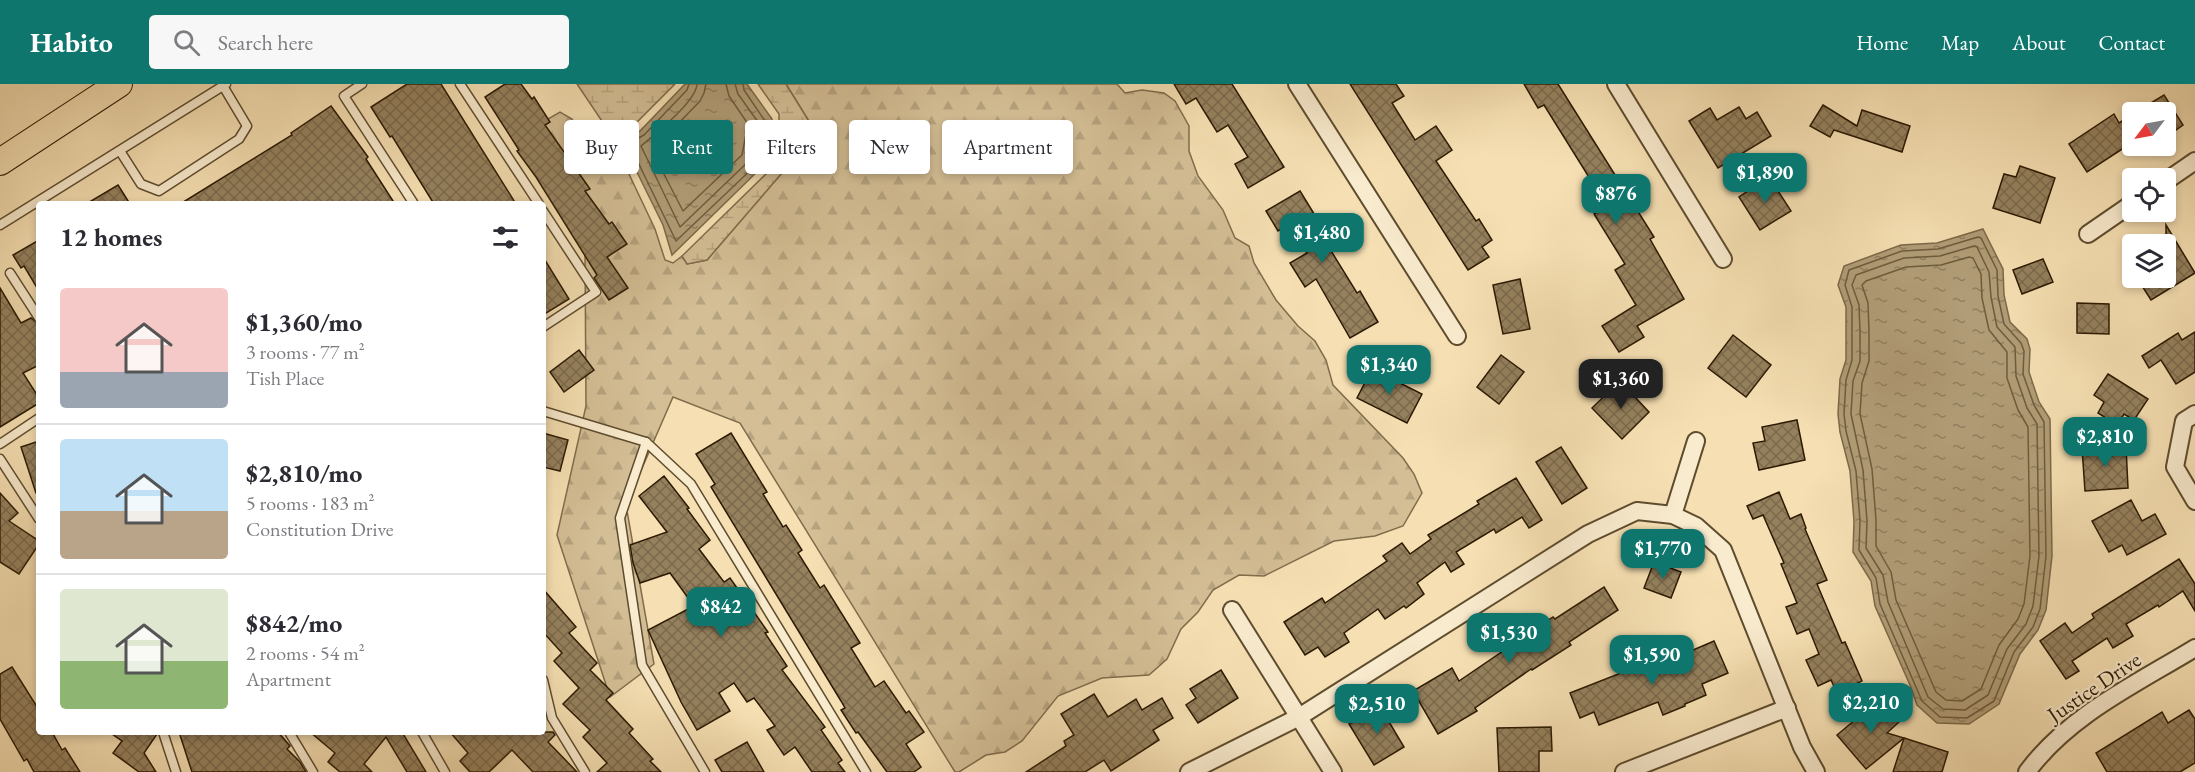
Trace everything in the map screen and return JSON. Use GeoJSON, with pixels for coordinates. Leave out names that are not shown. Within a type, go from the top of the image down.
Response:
{"type":"FeatureCollection","features":[{"type":"Feature","properties":{"kind":"main road"},"geometry":{"type":"LineString","coordinates":[[0,162],[119,84]]}},
{"type":"Feature","properties":{"kind":"street"},"geometry":{"type":"LineString","coordinates":[[1297,84],[1457,336]]}},
{"type":"Feature","properties":{"kind":"street"},"geometry":{"type":"LineString","coordinates":[[1616,84],[1724,259]]}},
{"type":"Feature","properties":{"kind":"street"},"geometry":{"type":"LineString","coordinates":[[2176,174],[2195,161]]}},
{"type":"Feature","properties":{"kind":"street"},"geometry":{"type":"LineString","coordinates":[[2088,234],[2122,211]]}},
{"type":"Feature","properties":{"kind":"street"},"geometry":{"type":"LineString","coordinates":[[2195,414],[2184,421],[2175,466],[2195,501]]}},
{"type":"Feature","properties":{"kind":"street"},"geometry":{"type":"LineString","coordinates":[[1672,515],[1696,441]]}},
{"type":"Feature","properties":{"kind":"street"},"geometry":{"type":"LineString","coordinates":[[1189,772],[1299,717],[1588,534],[1637,511],[1672,515],[1696,526],[1723,549],[1802,747],[1816,772]]}},
{"type":"Feature","properties":{"kind":"street"},"geometry":{"type":"LineString","coordinates":[[1232,610],[1333,772]]}},
{"type":"Feature","properties":{"kind":"street","name":"Justice Drive"},"geometry":{"type":"LineString","coordinates":[[2027,772],[2050,744],[2078,720],[2195,648]]}},
{"type":"Feature","properties":{"kind":"street"},"geometry":{"type":"LineString","coordinates":[[1624,772],[1787,708]]}},
{"type":"Feature","properties":{"kind":"lane"},"geometry":{"type":"LineString","coordinates":[[362,84],[344,96],[412,201]]}},
{"type":"Feature","properties":{"kind":"lane"},"geometry":{"type":"LineString","coordinates":[[460,84],[536,201]]}},
{"type":"Feature","properties":{"kind":"lane"},"geometry":{"type":"LineString","coordinates":[[39,201],[224,85],[247,126],[239,139],[159,191],[141,184],[120,151]]}},
{"type":"Feature","properties":{"kind":"lane"},"geometry":{"type":"LineString","coordinates":[[0,225],[36,203]]}},
{"type":"Feature","properties":{"kind":"lane"},"geometry":{"type":"LineString","coordinates":[[546,216],[596,292],[546,325]]}},
{"type":"Feature","properties":{"kind":"lane"},"geometry":{"type":"LineString","coordinates":[[10,273],[36,313]]}},
{"type":"Feature","properties":{"kind":"lane"},"geometry":{"type":"LineString","coordinates":[[546,411],[646,442],[691,484],[866,772]]}},
{"type":"Feature","properties":{"kind":"lane"},"geometry":{"type":"LineString","coordinates":[[0,444],[36,420]]}},
{"type":"Feature","properties":{"kind":"lane"},"geometry":{"type":"LineString","coordinates":[[646,442],[620,518],[642,665],[705,772]]}},
{"type":"Feature","properties":{"kind":"lane"},"geometry":{"type":"LineString","coordinates":[[0,459],[36,514]]}},
{"type":"Feature","properties":{"kind":"lane"},"geometry":{"type":"LineString","coordinates":[[546,693],[552,718],[585,772]]}},
{"type":"Feature","properties":{"kind":"lane"},"geometry":{"type":"LineString","coordinates":[[165,735],[176,772]]}},
{"type":"Feature","properties":{"kind":"lane"},"geometry":{"type":"LineString","coordinates":[[291,735],[313,772]]}},
{"type":"Feature","properties":{"kind":"lane"},"geometry":{"type":"LineString","coordinates":[[424,735],[445,772]]}},
{"type":"Feature","properties":{"kind":"green space"},"geometry":{"type":"Polygon","coordinates":[[[577,84],[675,84],[639,120],[601,120],[577,84]]]}},
{"type":"Feature","properties":{"kind":"green space"},"geometry":{"type":"Polygon","coordinates":[[[758,84],[786,84],[808,120],[779,120],[779,114],[758,84]]]}},
{"type":"Feature","properties":{"kind":"green space"},"geometry":{"type":"Polygon","coordinates":[[[786,84],[1117,84],[1125,93],[1142,90],[1164,93],[1175,101],[1189,126],[1189,151],[1198,176],[1223,210],[1235,238],[1249,246],[1254,263],[1276,300],[1298,326],[1315,341],[1326,360],[1333,385],[1403,458],[1414,474],[1422,493],[1403,526],[1375,536],[1334,541],[1264,576],[1239,575],[1213,590],[1198,612],[1181,629],[1167,659],[1149,675],[1102,678],[1058,696],[1022,741],[1005,752],[986,755],[959,772],[955,772],[740,423],[673,397],[626,505],[654,664],[610,697],[557,535],[586,406],[585,253],[515,138],[560,112],[572,119],[564,120],[564,174],[629,174],[655,229],[665,260],[673,263],[682,256],[687,264],[707,260],[781,174],[837,174],[837,120],[808,120],[786,84]]]}},
{"type":"Feature","properties":{"kind":"green space"},"geometry":{"type":"Polygon","coordinates":[[[766,174],[781,174],[707,260],[687,264],[682,256],[766,174]]]}},
{"type":"Feature","properties":{"kind":"water"},"geometry":{"type":"Polygon","coordinates":[[[685,84],[747,84],[772,119],[745,120],[745,174],[755,174],[672,255],[663,225],[638,174],[640,131],[685,84]]]}},
{"type":"Feature","properties":{"kind":"water"},"geometry":{"type":"Polygon","coordinates":[[[1983,229],[2003,269],[2004,295],[2010,322],[2027,339],[2030,349],[2029,372],[2039,402],[2050,419],[2052,556],[2046,610],[2038,630],[2020,654],[1999,704],[1969,724],[1937,723],[1917,705],[1875,606],[1871,581],[1853,552],[1854,521],[1850,471],[1838,414],[1840,379],[1846,360],[1846,307],[1838,285],[1844,266],[1901,245],[1937,243],[1983,229]]]}},
{"type":"Feature","properties":{"kind":"building"},"geometry":{"type":"Polygon","coordinates":[[[407,84],[441,84],[514,201],[432,201],[371,107],[407,84]]]}},
{"type":"Feature","properties":{"kind":"building"},"geometry":{"type":"Polygon","coordinates":[[[505,84],[521,84],[532,99],[534,97],[550,122],[545,125],[564,152],[564,174],[579,174],[590,189],[585,191],[609,224],[612,222],[627,244],[607,257],[628,288],[609,300],[594,278],[597,275],[485,97],[505,84]]]}},
{"type":"Feature","properties":{"kind":"building"},"geometry":{"type":"Polygon","coordinates":[[[1174,84],[1232,84],[1284,167],[1248,188],[1235,164],[1248,157],[1228,125],[1217,132],[1196,98],[1186,104],[1174,84]]]}},
{"type":"Feature","properties":{"kind":"building"},"geometry":{"type":"Polygon","coordinates":[[[1350,84],[1396,84],[1404,96],[1392,103],[1415,140],[1436,126],[1452,150],[1436,161],[1476,221],[1479,219],[1492,240],[1482,247],[1489,257],[1468,270],[1350,84]]]}},
{"type":"Feature","properties":{"kind":"building"},"geometry":{"type":"Polygon","coordinates":[[[1524,84],[1558,84],[1654,237],[1650,239],[1684,299],[1637,326],[1644,337],[1619,352],[1602,326],[1636,305],[1615,270],[1625,264],[1594,214],[1607,206],[1544,105],[1538,108],[1524,84]]]}},
{"type":"Feature","properties":{"kind":"building"},"geometry":{"type":"Polygon","coordinates":[[[2164,95],[2168,102],[2152,102],[2164,95]]]}},
{"type":"Feature","properties":{"kind":"building"},"geometry":{"type":"Polygon","coordinates":[[[1823,105],[1857,126],[1862,110],[1910,126],[1902,152],[1834,130],[1830,137],[1810,126],[1823,105]]]}},
{"type":"Feature","properties":{"kind":"building"},"geometry":{"type":"Polygon","coordinates":[[[331,106],[368,157],[366,159],[393,201],[185,201],[292,135],[291,133],[331,106]]]}},
{"type":"Feature","properties":{"kind":"building"},"geometry":{"type":"Polygon","coordinates":[[[1739,107],[1746,119],[1757,112],[1771,136],[1718,168],[1689,121],[1710,108],[1717,120],[1739,107]]]}},
{"type":"Feature","properties":{"kind":"building"},"geometry":{"type":"Polygon","coordinates":[[[2114,114],[2119,123],[2122,121],[2122,149],[2087,172],[2069,144],[2114,114]]]}},
{"type":"Feature","properties":{"kind":"building"},"geometry":{"type":"Polygon","coordinates":[[[2176,114],[2183,125],[2176,130],[2176,114]]]}},
{"type":"Feature","properties":{"kind":"building"},"geometry":{"type":"Polygon","coordinates":[[[2020,166],[2055,178],[2040,223],[1993,208],[2004,174],[2016,177],[2020,166]]]}},
{"type":"Feature","properties":{"kind":"building"},"geometry":{"type":"Polygon","coordinates":[[[1769,177],[1791,211],[1760,230],[1739,197],[1769,177]]]}},
{"type":"Feature","properties":{"kind":"building"},"geometry":{"type":"Polygon","coordinates":[[[118,185],[128,201],[91,201],[118,185]]]}},
{"type":"Feature","properties":{"kind":"building"},"geometry":{"type":"Polygon","coordinates":[[[1300,191],[1324,230],[1320,233],[1357,293],[1360,291],[1378,322],[1350,338],[1316,279],[1305,287],[1290,263],[1307,253],[1289,224],[1278,231],[1266,211],[1300,191]]]}},
{"type":"Feature","properties":{"kind":"building"},"geometry":{"type":"Polygon","coordinates":[[[2166,225],[2171,234],[2166,234],[2166,225]]]}},
{"type":"Feature","properties":{"kind":"building"},"geometry":{"type":"Polygon","coordinates":[[[36,242],[36,286],[24,266],[21,268],[13,255],[36,242]]]}},
{"type":"Feature","properties":{"kind":"building"},"geometry":{"type":"Polygon","coordinates":[[[2176,242],[2195,273],[2176,285],[2176,242]]]}},
{"type":"Feature","properties":{"kind":"building"},"geometry":{"type":"Polygon","coordinates":[[[2043,259],[2053,282],[2022,294],[2013,270],[2043,259]]]}},
{"type":"Feature","properties":{"kind":"building"},"geometry":{"type":"Polygon","coordinates":[[[546,262],[569,299],[546,313],[546,262]]]}},
{"type":"Feature","properties":{"kind":"building"},"geometry":{"type":"Polygon","coordinates":[[[1520,279],[1530,329],[1503,334],[1493,285],[1520,279]]]}},
{"type":"Feature","properties":{"kind":"building"},"geometry":{"type":"Polygon","coordinates":[[[0,288],[21,323],[31,318],[36,322],[36,366],[23,373],[36,393],[36,405],[0,427],[0,288]]]}},
{"type":"Feature","properties":{"kind":"building"},"geometry":{"type":"Polygon","coordinates":[[[2143,288],[2171,288],[2151,300],[2143,288]]]}},
{"type":"Feature","properties":{"kind":"building"},"geometry":{"type":"Polygon","coordinates":[[[2077,303],[2109,304],[2109,334],[2077,333],[2077,303]]]}},
{"type":"Feature","properties":{"kind":"building"},"geometry":{"type":"Polygon","coordinates":[[[2195,332],[2195,372],[2176,384],[2161,360],[2149,368],[2142,356],[2178,333],[2182,340],[2195,332]]]}},
{"type":"Feature","properties":{"kind":"building"},"geometry":{"type":"Polygon","coordinates":[[[1733,335],[1771,365],[1746,397],[1708,368],[1733,335]]]}},
{"type":"Feature","properties":{"kind":"building"},"geometry":{"type":"Polygon","coordinates":[[[579,350],[594,370],[564,392],[550,372],[579,350]]]}},
{"type":"Feature","properties":{"kind":"building"},"geometry":{"type":"Polygon","coordinates":[[[1501,355],[1524,372],[1499,404],[1477,387],[1501,355]]]}},
{"type":"Feature","properties":{"kind":"building"},"geometry":{"type":"Polygon","coordinates":[[[1372,369],[1422,394],[1407,423],[1357,398],[1372,369]]]}},
{"type":"Feature","properties":{"kind":"building"},"geometry":{"type":"Polygon","coordinates":[[[2108,374],[2148,399],[2134,420],[2124,414],[2117,425],[2098,413],[2104,402],[2094,395],[2108,374]]]}},
{"type":"Feature","properties":{"kind":"building"},"geometry":{"type":"Polygon","coordinates":[[[1620,381],[1649,412],[1622,439],[1592,408],[1620,381]]]}},
{"type":"Feature","properties":{"kind":"building"},"geometry":{"type":"Polygon","coordinates":[[[1797,420],[1805,460],[1759,470],[1753,443],[1765,441],[1762,427],[1797,420]]]}},
{"type":"Feature","properties":{"kind":"building"},"geometry":{"type":"Polygon","coordinates":[[[731,433],[767,492],[763,494],[783,527],[786,525],[802,550],[798,553],[820,588],[824,585],[860,643],[851,648],[875,687],[884,681],[906,713],[909,711],[924,732],[906,744],[921,767],[914,772],[887,772],[858,732],[856,733],[841,710],[845,708],[841,701],[711,487],[715,484],[696,454],[731,433]]]}},
{"type":"Feature","properties":{"kind":"building"},"geometry":{"type":"Polygon","coordinates":[[[546,434],[568,440],[560,471],[546,468],[546,434]]]}},
{"type":"Feature","properties":{"kind":"building"},"geometry":{"type":"Polygon","coordinates":[[[36,442],[36,493],[21,447],[36,442]]]}},
{"type":"Feature","properties":{"kind":"building"},"geometry":{"type":"Polygon","coordinates":[[[2126,446],[2128,488],[2085,491],[2082,448],[2126,446]]]}},
{"type":"Feature","properties":{"kind":"building"},"geometry":{"type":"Polygon","coordinates":[[[1561,447],[1587,488],[1562,504],[1536,462],[1561,447]]]}},
{"type":"Feature","properties":{"kind":"building"},"geometry":{"type":"Polygon","coordinates":[[[664,476],[710,540],[699,549],[724,582],[730,578],[768,632],[765,633],[787,666],[782,670],[825,727],[821,730],[842,760],[838,763],[845,772],[812,772],[795,747],[784,755],[767,730],[775,726],[754,698],[747,702],[734,683],[719,693],[730,711],[697,730],[681,702],[648,630],[694,606],[670,573],[640,583],[630,545],[667,532],[639,496],[664,476]]]}},
{"type":"Feature","properties":{"kind":"building"},"geometry":{"type":"Polygon","coordinates":[[[1516,478],[1542,520],[1529,528],[1522,517],[1496,533],[1494,529],[1456,552],[1464,564],[1451,572],[1445,562],[1417,583],[1424,594],[1406,608],[1404,606],[1385,619],[1378,609],[1344,633],[1349,642],[1325,657],[1318,647],[1305,655],[1284,622],[1322,598],[1325,603],[1387,561],[1383,556],[1402,543],[1410,554],[1431,539],[1428,535],[1479,504],[1477,501],[1516,478]]]}},
{"type":"Feature","properties":{"kind":"building"},"geometry":{"type":"Polygon","coordinates":[[[1779,492],[1790,519],[1801,514],[1827,580],[1817,584],[1842,643],[1845,642],[1862,681],[1837,693],[1831,680],[1818,686],[1806,660],[1819,654],[1809,629],[1797,634],[1786,607],[1797,603],[1781,564],[1784,563],[1763,515],[1753,519],[1747,506],[1779,492]]]}},
{"type":"Feature","properties":{"kind":"building"},"geometry":{"type":"Polygon","coordinates":[[[0,493],[18,513],[9,521],[36,539],[36,548],[19,574],[0,562],[0,493]]]}},
{"type":"Feature","properties":{"kind":"building"},"geometry":{"type":"Polygon","coordinates":[[[2131,500],[2142,521],[2155,514],[2166,534],[2127,555],[2122,545],[2109,552],[2092,521],[2131,500]]]}},
{"type":"Feature","properties":{"kind":"building"},"geometry":{"type":"Polygon","coordinates":[[[2179,559],[2195,584],[2195,611],[2183,591],[2159,607],[2158,605],[2126,624],[2133,636],[2113,648],[2107,638],[2072,661],[2079,671],[2066,679],[2040,641],[2065,623],[2072,633],[2094,618],[2092,614],[2179,559]]]}},
{"type":"Feature","properties":{"kind":"building"},"geometry":{"type":"Polygon","coordinates":[[[1654,562],[1681,572],[1671,598],[1644,588],[1654,562]]]}},
{"type":"Feature","properties":{"kind":"building"},"geometry":{"type":"Polygon","coordinates":[[[1604,587],[1618,610],[1569,642],[1571,645],[1531,669],[1475,708],[1477,711],[1438,734],[1413,691],[1452,668],[1459,681],[1553,617],[1555,619],[1604,587]]]}},
{"type":"Feature","properties":{"kind":"building"},"geometry":{"type":"Polygon","coordinates":[[[546,592],[576,627],[569,633],[597,663],[590,670],[613,693],[606,700],[633,729],[629,733],[653,759],[650,761],[661,772],[597,772],[607,763],[583,737],[590,730],[563,704],[579,688],[554,661],[562,653],[546,635],[546,592]]]}},
{"type":"Feature","properties":{"kind":"building"},"geometry":{"type":"Polygon","coordinates":[[[1714,641],[1728,673],[1702,684],[1706,695],[1663,715],[1658,702],[1599,725],[1594,712],[1580,718],[1570,693],[1654,660],[1656,666],[1714,641]]]}},
{"type":"Feature","properties":{"kind":"building"},"geometry":{"type":"Polygon","coordinates":[[[12,667],[36,705],[36,735],[54,735],[62,750],[65,748],[80,772],[34,772],[27,759],[24,761],[0,719],[0,674],[12,667]]]}},
{"type":"Feature","properties":{"kind":"building"},"geometry":{"type":"Polygon","coordinates":[[[1221,670],[1238,698],[1198,723],[1186,705],[1196,698],[1190,689],[1221,670]]]}},
{"type":"Feature","properties":{"kind":"building"},"geometry":{"type":"Polygon","coordinates":[[[1094,694],[1108,717],[1136,699],[1142,710],[1162,698],[1173,718],[1153,730],[1159,740],[1111,771],[1104,760],[1085,772],[1026,772],[1066,746],[1064,741],[1074,735],[1061,714],[1094,694]]]}},
{"type":"Feature","properties":{"kind":"building"},"geometry":{"type":"Polygon","coordinates":[[[1881,698],[1900,721],[1887,733],[1904,738],[1866,769],[1837,735],[1881,698]]]}},
{"type":"Feature","properties":{"kind":"building"},"geometry":{"type":"Polygon","coordinates":[[[1379,705],[1404,747],[1374,765],[1349,724],[1379,705]]]}},
{"type":"Feature","properties":{"kind":"building"},"geometry":{"type":"Polygon","coordinates":[[[2189,710],[2195,719],[2195,763],[2180,772],[2107,772],[2096,753],[2162,712],[2168,723],[2189,710]]]}},
{"type":"Feature","properties":{"kind":"building"},"geometry":{"type":"Polygon","coordinates":[[[1551,727],[1552,751],[1539,751],[1539,772],[1499,772],[1497,728],[1551,727]]]}},
{"type":"Feature","properties":{"kind":"building"},"geometry":{"type":"Polygon","coordinates":[[[546,732],[553,732],[555,735],[548,742],[577,772],[533,772],[512,750],[489,772],[470,772],[460,761],[468,753],[453,735],[546,735],[546,732]]]}},
{"type":"Feature","properties":{"kind":"building"},"geometry":{"type":"Polygon","coordinates":[[[113,735],[156,735],[144,753],[156,772],[139,772],[113,753],[122,741],[113,735]]]}},
{"type":"Feature","properties":{"kind":"building"},"geometry":{"type":"Polygon","coordinates":[[[180,735],[281,735],[290,746],[287,749],[306,772],[192,772],[180,735]]]}},
{"type":"Feature","properties":{"kind":"building"},"geometry":{"type":"Polygon","coordinates":[[[314,735],[404,735],[426,772],[407,772],[386,737],[364,764],[372,772],[340,772],[328,762],[335,753],[314,735]]]}},
{"type":"Feature","properties":{"kind":"building"},"geometry":{"type":"Polygon","coordinates":[[[1904,738],[1948,752],[1942,772],[1893,772],[1904,738]]]}},
{"type":"Feature","properties":{"kind":"building"},"geometry":{"type":"Polygon","coordinates":[[[747,742],[764,772],[722,772],[715,760],[747,742]]]}}]}
